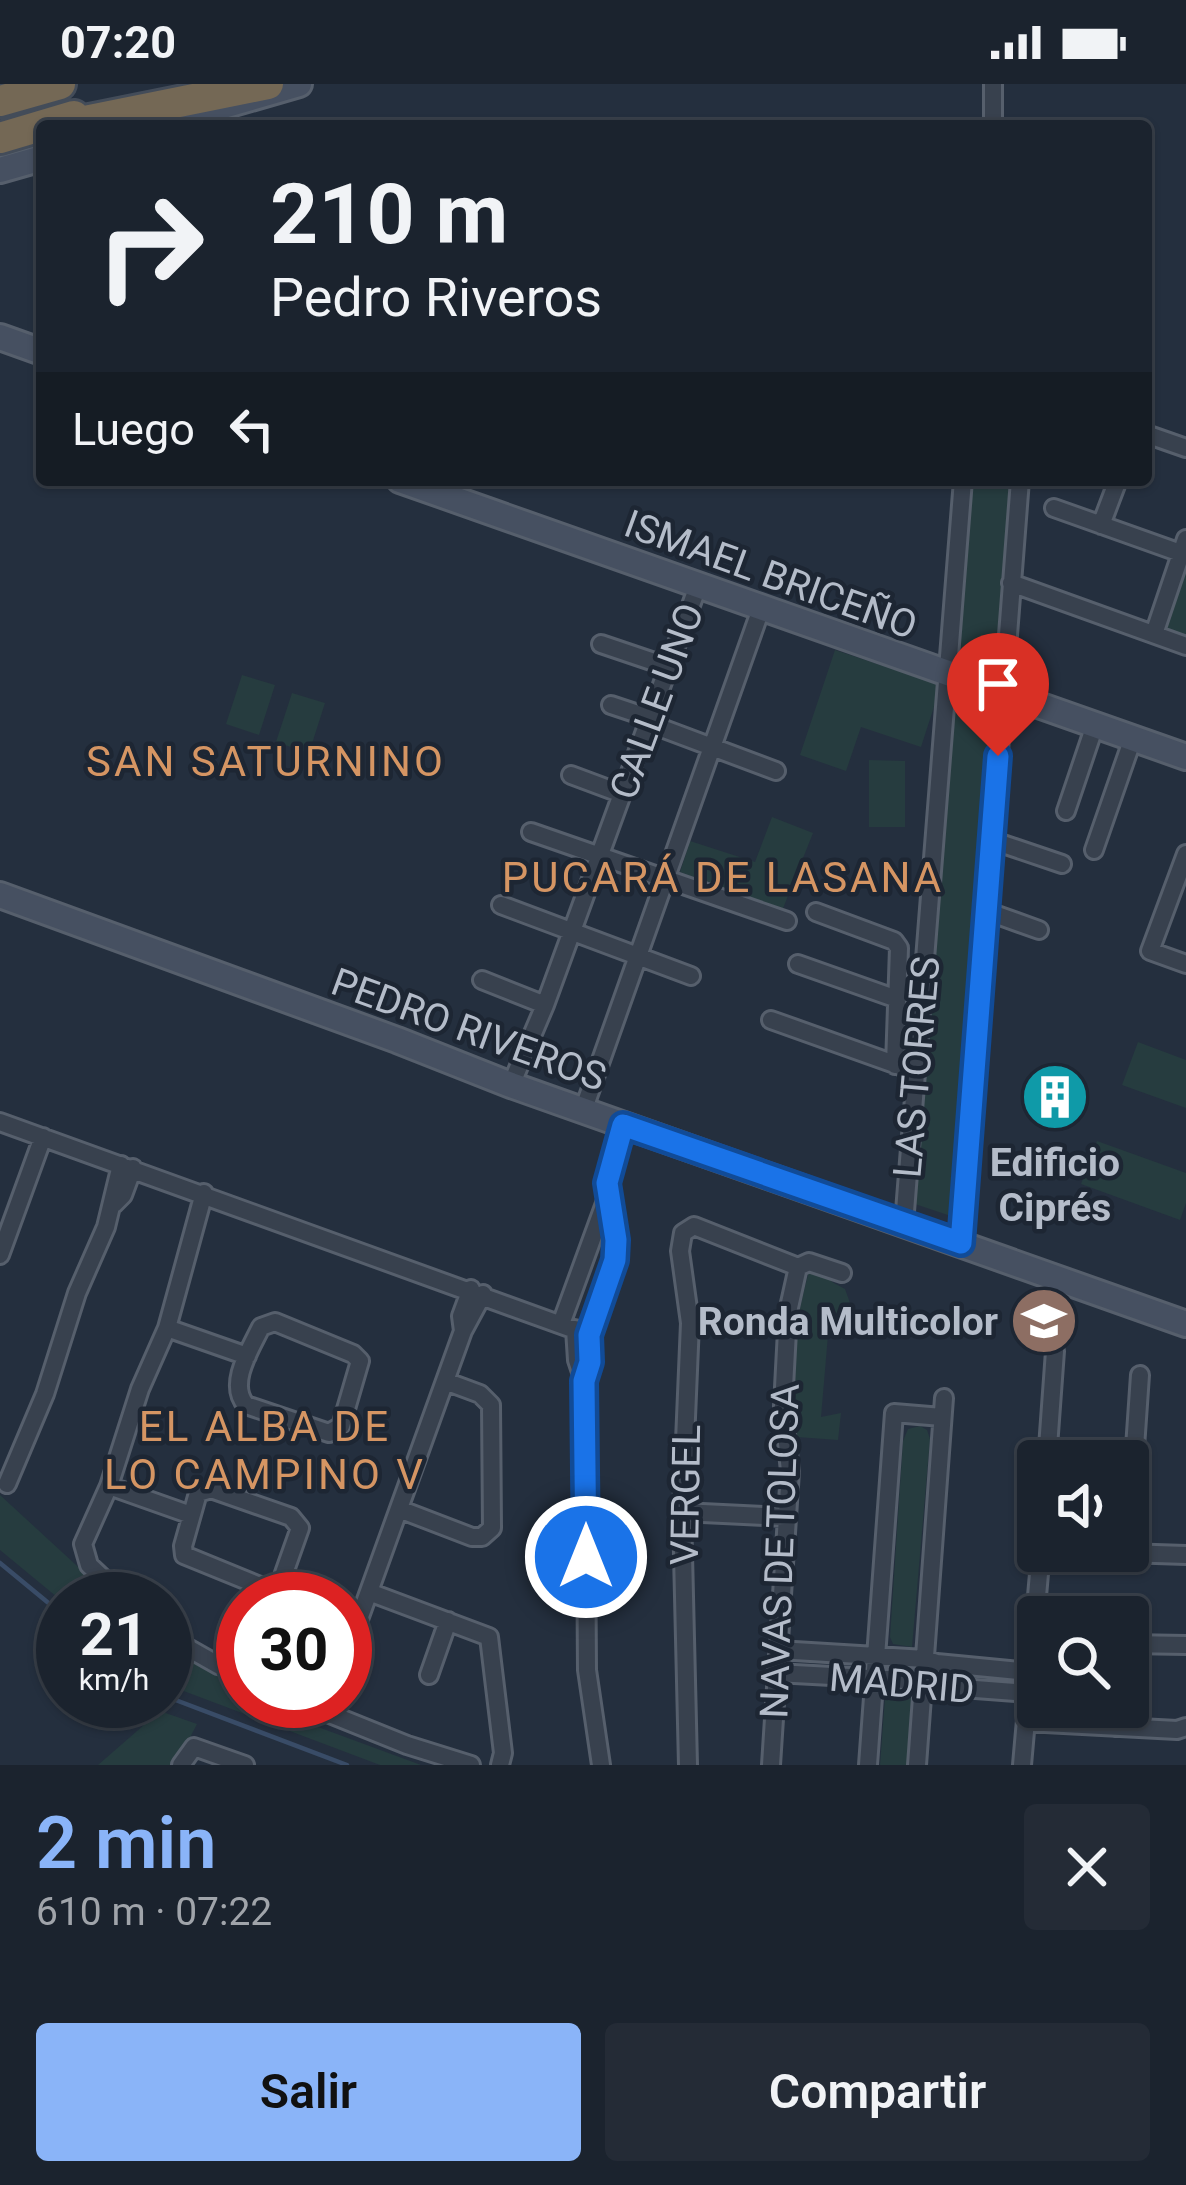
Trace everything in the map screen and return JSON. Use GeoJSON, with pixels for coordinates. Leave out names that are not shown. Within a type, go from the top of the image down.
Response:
{"type":"FeatureCollection","features":[{"type":"Feature","properties":{"kind":"highway"},"geometry":{"type":"LineString","coordinates":[[0,101],[60,84]]}},
{"type":"Feature","properties":{"kind":"highway"},"geometry":{"type":"LineString","coordinates":[[65,120],[183,84]]}},
{"type":"Feature","properties":{"kind":"highway"},"geometry":{"type":"LineString","coordinates":[[94,120],[268,84]]}},
{"type":"Feature","properties":{"kind":"street"},"geometry":{"type":"LineString","coordinates":[[175,120],[299,84]]}},
{"type":"Feature","properties":{"kind":"street"},"geometry":{"type":"LineString","coordinates":[[993,84],[993,120]]}},
{"type":"Feature","properties":{"kind":"street"},"geometry":{"type":"LineString","coordinates":[[0,170],[36,160]]}},
{"type":"Feature","properties":{"kind":"street"},"geometry":{"type":"LineString","coordinates":[[0,337],[36,350]]}},
{"type":"Feature","properties":{"kind":"street"},"geometry":{"type":"LineString","coordinates":[[1152,436],[1186,448]]}},
{"type":"Feature","properties":{"kind":"street","name":"ISMAEL BRICEÑO"},"geometry":{"type":"LineString","coordinates":[[417,486],[1186,757]]}},
{"type":"Feature","properties":{"kind":"street","name":"LAS TORRES"},"geometry":{"type":"LineString","coordinates":[[904,1224],[963,486]]}},
{"type":"Feature","properties":{"kind":"street","name":"LAS TORRES"},"geometry":{"type":"LineString","coordinates":[[961,1243],[1019,486]]}},
{"type":"Feature","properties":{"kind":"street"},"geometry":{"type":"LineString","coordinates":[[1101,524],[1116,486]]}},
{"type":"Feature","properties":{"kind":"street"},"geometry":{"type":"LineString","coordinates":[[1054,508],[1184,549],[1154,634]]}},
{"type":"Feature","properties":{"kind":"street"},"geometry":{"type":"LineString","coordinates":[[1011,584],[1186,646]]}},
{"type":"Feature","properties":{"kind":"street","name":"CALLE UNO"},"geometry":{"type":"LineString","coordinates":[[511,1085],[545,1005],[698,586]]}},
{"type":"Feature","properties":{"kind":"street"},"geometry":{"type":"LineString","coordinates":[[583,1111],[761,609]]}},
{"type":"Feature","properties":{"kind":"street"},"geometry":{"type":"LineString","coordinates":[[601,644],[669,667]]}},
{"type":"Feature","properties":{"kind":"street"},"geometry":{"type":"LineString","coordinates":[[611,705],[776,771]]}},
{"type":"Feature","properties":{"kind":"street"},"geometry":{"type":"LineString","coordinates":[[1066,811],[1095,725]]}},
{"type":"Feature","properties":{"kind":"street"},"geometry":{"type":"LineString","coordinates":[[1094,850],[1133,738]]}},
{"type":"Feature","properties":{"kind":"street"},"geometry":{"type":"LineString","coordinates":[[571,776],[622,794]]}},
{"type":"Feature","properties":{"kind":"street"},"geometry":{"type":"LineString","coordinates":[[531,832],[787,921]]}},
{"type":"Feature","properties":{"kind":"street"},"geometry":{"type":"LineString","coordinates":[[991,840],[1062,864]]}},
{"type":"Feature","properties":{"kind":"street"},"geometry":{"type":"LineString","coordinates":[[1185,861],[1150,951],[1186,964]]}},
{"type":"Feature","properties":{"kind":"street","name":"PEDRO RIVEROS"},"geometry":{"type":"LineString","coordinates":[[0,895],[511,1085],[1186,1324]]}},
{"type":"Feature","properties":{"kind":"street"},"geometry":{"type":"LineString","coordinates":[[501,905],[691,976]]}},
{"type":"Feature","properties":{"kind":"street"},"geometry":{"type":"LineString","coordinates":[[986,911],[1039,930]]}},
{"type":"Feature","properties":{"kind":"street"},"geometry":{"type":"LineString","coordinates":[[816,912],[894,941],[899,948],[895,1065]]}},
{"type":"Feature","properties":{"kind":"street"},"geometry":{"type":"LineString","coordinates":[[798,964],[897,999]]}},
{"type":"Feature","properties":{"kind":"street"},"geometry":{"type":"LineString","coordinates":[[482,980],[545,1005]]}},
{"type":"Feature","properties":{"kind":"street"},"geometry":{"type":"LineString","coordinates":[[771,1020],[916,1071]]}},
{"type":"Feature","properties":{"kind":"street"},"geometry":{"type":"LineString","coordinates":[[0,1122],[575,1329]]}},
{"type":"Feature","properties":{"kind":"street"},"geometry":{"type":"LineString","coordinates":[[575,1329],[602,1303],[616,1250],[607,1198],[609,1165],[623,1125]]}},
{"type":"Feature","properties":{"kind":"street"},"geometry":{"type":"LineString","coordinates":[[0,1255],[6,1219],[43,1137]]}},
{"type":"Feature","properties":{"kind":"street"},"geometry":{"type":"LineString","coordinates":[[7,1484],[10,1452],[45,1394],[77,1293],[113,1204],[123,1195],[127,1167]]}},
{"type":"Feature","properties":{"kind":"street"},"geometry":{"type":"LineString","coordinates":[[96,1572],[82,1554],[84,1540],[167,1328],[210,1195]]}},
{"type":"Feature","properties":{"kind":"street"},"geometry":{"type":"LineString","coordinates":[[602,1765],[587,1670],[584,1381],[590,1362],[575,1329],[573,1292],[607,1198]]}},
{"type":"Feature","properties":{"kind":"street","name":"VERGEL"},"geometry":{"type":"LineString","coordinates":[[688,1765],[682,1513],[690,1323],[680,1251],[688,1228],[694,1226],[798,1267]]}},
{"type":"Feature","properties":{"kind":"street"},"geometry":{"type":"LineString","coordinates":[[798,1267],[809,1262],[842,1274]]}},
{"type":"Feature","properties":{"kind":"street","name":"NAVAS DE TOLOSA"},"geometry":{"type":"LineString","coordinates":[[771,1765],[790,1471],[784,1382],[788,1312],[798,1267]]}},
{"type":"Feature","properties":{"kind":"street"},"geometry":{"type":"LineString","coordinates":[[372,1586],[463,1331],[461,1316],[477,1292]]}},
{"type":"Feature","properties":{"kind":"street"},"geometry":{"type":"LineString","coordinates":[[573,1292],[587,1293],[602,1303]]}},
{"type":"Feature","properties":{"kind":"street"},"geometry":{"type":"LineString","coordinates":[[275,1322],[353,1354],[362,1367],[341,1426],[328,1433],[246,1405],[237,1392],[247,1356],[261,1327],[275,1322]]}},
{"type":"Feature","properties":{"kind":"street"},"geometry":{"type":"LineString","coordinates":[[167,1328],[247,1356]]}},
{"type":"Feature","properties":{"kind":"street"},"geometry":{"type":"LineString","coordinates":[[1049,1440],[1055,1351]]}},
{"type":"Feature","properties":{"kind":"street"},"geometry":{"type":"LineString","coordinates":[[1136,1440],[1140,1375]]}},
{"type":"Feature","properties":{"kind":"street"},"geometry":{"type":"LineString","coordinates":[[399,1509],[472,1537],[482,1537],[492,1528],[490,1405],[480,1394],[445,1382]]}},
{"type":"Feature","properties":{"kind":"street"},"geometry":{"type":"LineString","coordinates":[[868,1765],[894,1413],[943,1407],[917,1765]]}},
{"type":"Feature","properties":{"kind":"street"},"geometry":{"type":"LineString","coordinates":[[109,1486],[191,1515]]}},
{"type":"Feature","properties":{"kind":"street"},"geometry":{"type":"LineString","coordinates":[[222,1572],[184,1555],[198,1493],[211,1489],[298,1522],[284,1572]]}},
{"type":"Feature","properties":{"kind":"street"},"geometry":{"type":"LineString","coordinates":[[682,1513],[785,1517]]}},
{"type":"Feature","properties":{"kind":"street"},"geometry":{"type":"LineString","coordinates":[[1149,1552],[1186,1555]]}},
{"type":"Feature","properties":{"kind":"street"},"geometry":{"type":"LineString","coordinates":[[372,1593],[484,1634],[491,1641],[500,1765]]}},
{"type":"Feature","properties":{"kind":"street"},"geometry":{"type":"LineString","coordinates":[[429,1675],[448,1621]]}},
{"type":"Feature","properties":{"kind":"street"},"geometry":{"type":"LineString","coordinates":[[1149,1645],[1186,1646]]}},
{"type":"Feature","properties":{"kind":"street","name":"MADRID"},"geometry":{"type":"LineString","coordinates":[[778,1650],[925,1659],[1017,1671]]}},
{"type":"Feature","properties":{"kind":"street","name":"MADRID"},"geometry":{"type":"LineString","coordinates":[[776,1672],[924,1681],[936,1687],[1017,1693]]}},
{"type":"Feature","properties":{"kind":"street"},"geometry":{"type":"LineString","coordinates":[[1149,1727],[1186,1727]]}},
{"type":"Feature","properties":{"kind":"street"},"geometry":{"type":"LineString","coordinates":[[365,1728],[471,1765]]}},
{"type":"Feature","properties":{"kind":"street","name":"MADRID"},"geometry":{"type":"LineString","coordinates":[[1022,1765],[1025,1728]]}},
{"type":"Feature","properties":{"kind":"street"},"geometry":{"type":"LineString","coordinates":[[181,1765],[194,1747],[245,1765]]}},
{"type":"Feature","properties":{"kind":"green space"},"geometry":{"type":"Polygon","coordinates":[[[970,486],[1011,486],[951,1216],[915,1204],[970,486]]]}},
{"type":"Feature","properties":{"kind":"green space"},"geometry":{"type":"Polygon","coordinates":[[[1186,566],[1186,637],[1164,629],[1186,566]]]}},
{"type":"Feature","properties":{"kind":"green space"},"geometry":{"type":"Polygon","coordinates":[[[835,650],[941,685],[921,747],[861,727],[846,771],[800,755],[835,650]]]}},
{"type":"Feature","properties":{"kind":"green space"},"geometry":{"type":"Polygon","coordinates":[[[242,675],[275,685],[259,735],[226,724],[242,675]]]}},
{"type":"Feature","properties":{"kind":"green space"},"geometry":{"type":"Polygon","coordinates":[[[292,693],[325,703],[309,753],[276,742],[292,693]]]}},
{"type":"Feature","properties":{"kind":"green space"},"geometry":{"type":"Polygon","coordinates":[[[869,760],[905,761],[905,827],[869,827],[869,760]]]}},
{"type":"Feature","properties":{"kind":"green space"},"geometry":{"type":"Polygon","coordinates":[[[772,817],[813,833],[782,911],[680,872],[690,841],[755,862],[772,817]]]}},
{"type":"Feature","properties":{"kind":"green space"},"geometry":{"type":"Polygon","coordinates":[[[1138,1042],[1186,1060],[1186,1108],[1122,1085],[1138,1042]]]}},
{"type":"Feature","properties":{"kind":"green space"},"geometry":{"type":"Polygon","coordinates":[[[1097,1141],[1186,1173],[1186,1203],[1180,1220],[1081,1184],[1097,1141]]]}},
{"type":"Feature","properties":{"kind":"green space"},"geometry":{"type":"Polygon","coordinates":[[[810,1268],[829,1274],[832,1282],[845,1289],[858,1325],[829,1323],[821,1417],[841,1413],[838,1440],[797,1437],[793,1416],[793,1352],[810,1268]]]}},
{"type":"Feature","properties":{"kind":"green space"},"geometry":{"type":"Polygon","coordinates":[[[920,1426],[930,1439],[912,1647],[893,1644],[890,1637],[903,1441],[908,1429],[920,1426]]]}},
{"type":"Feature","properties":{"kind":"green space"},"geometry":{"type":"Polygon","coordinates":[[[0,1495],[84,1572],[36,1572],[36,1580],[0,1550],[0,1495]]]}},
{"type":"Feature","properties":{"kind":"green space"},"geometry":{"type":"Polygon","coordinates":[[[192,1659],[216,1673],[216,1703],[192,1694],[192,1659]]]}},
{"type":"Feature","properties":{"kind":"green space"},"geometry":{"type":"Polygon","coordinates":[[[893,1690],[912,1696],[907,1765],[880,1765],[885,1698],[893,1690]]]}},
{"type":"Feature","properties":{"kind":"green space"},"geometry":{"type":"Polygon","coordinates":[[[192,1722],[197,1724],[176,1765],[98,1765],[140,1728],[192,1728],[192,1722]]]}},
{"type":"Feature","properties":{"kind":"green space"},"geometry":{"type":"Polygon","coordinates":[[[282,1728],[321,1728],[421,1765],[380,1765],[282,1728]]]}},
{"type":"Feature","properties":{"kind":"waterway"},"geometry":{"type":"LineString","coordinates":[[0,1563],[36,1593]]}},
{"type":"Feature","properties":{"kind":"waterway"},"geometry":{"type":"LineString","coordinates":[[192,1706],[347,1765]]}},
{"type":"Feature","properties":{"kind":"place","name":"Edificio Ciprés"},"geometry":{"type":"Point","coordinates":[1055,1097]}},
{"type":"Feature","properties":{"kind":"place","name":"Ronda Multicolor"},"geometry":{"type":"Point","coordinates":[1044,1321]}},
{"type":"Feature","properties":{"kind":"district","name":"SAN SATURNINO"},"geometry":{"type":"Point","coordinates":[266,761]}},
{"type":"Feature","properties":{"kind":"district","name":"PUCARÁ DE LASANA"},"geometry":{"type":"Point","coordinates":[723,877]}},
{"type":"Feature","properties":{"kind":"district","name":"EL ALBA DE LO CAMPINO V"},"geometry":{"type":"Point","coordinates":[265,1450]}},
{"type":"Feature","properties":{"kind":"route"},"geometry":{"type":"LineString","coordinates":[[586,1557],[584,1381],[591,1354],[589,1335],[615,1260],[607,1183],[623,1125],[961,1243],[998,756]]}}]}
